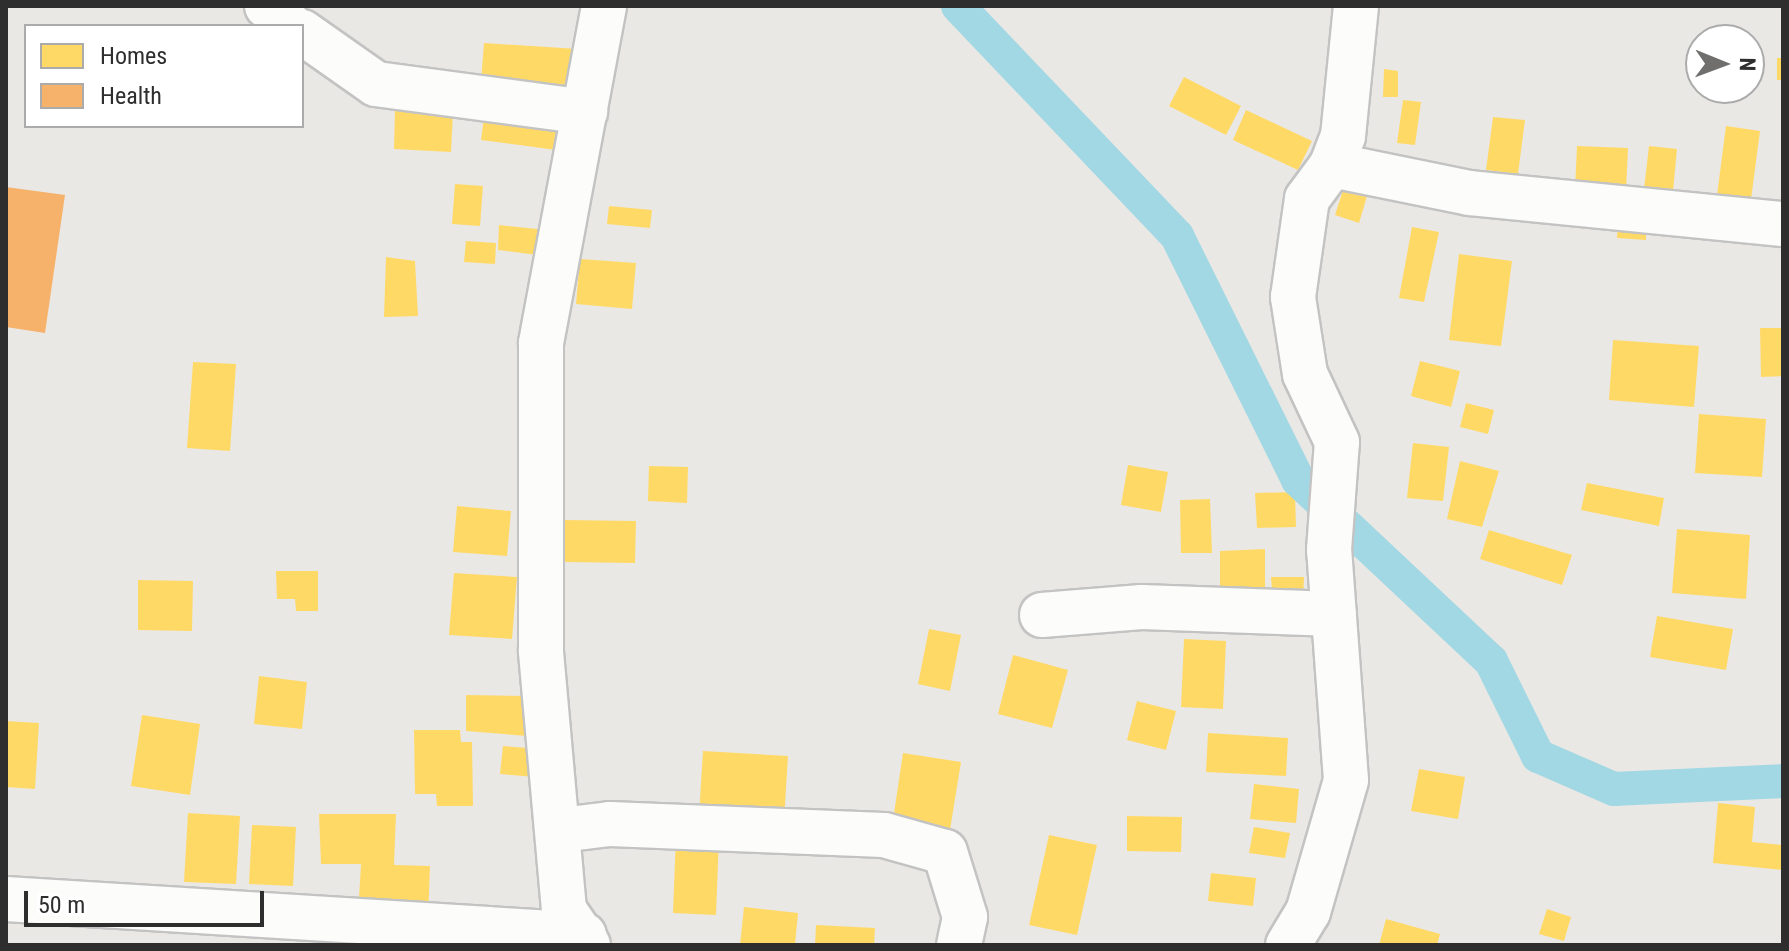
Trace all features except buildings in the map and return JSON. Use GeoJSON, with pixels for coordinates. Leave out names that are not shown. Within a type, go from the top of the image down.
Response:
{"type":"FeatureCollection","features":[{"type":"Feature","properties":{"kind":"street"},"geometry":{"type":"LineString","coordinates":[[267,6],[289,24]]}},
{"type":"Feature","properties":{"kind":"street"},"geometry":{"type":"LineString","coordinates":[[586,940],[564,910],[561,830],[541,650],[541,343],[604,6]]}},
{"type":"Feature","properties":{"kind":"street"},"geometry":{"type":"LineString","coordinates":[[1288,945],[1308,912],[1346,780],[1329,550],[1337,494],[1337,442],[1305,374],[1293,297],[1307,199],[1332,165],[1343,136],[1356,6]]}},
{"type":"Feature","properties":{"kind":"street"},"geometry":{"type":"LineString","coordinates":[[304,33],[376,84],[585,112]]}},
{"type":"Feature","properties":{"kind":"street"},"geometry":{"type":"LineString","coordinates":[[1332,165],[1470,193],[1783,224]]}},
{"type":"Feature","properties":{"kind":"street"},"geometry":{"type":"LineString","coordinates":[[1042,615],[1142,607],[1334,614]]}},
{"type":"Feature","properties":{"kind":"street"},"geometry":{"type":"LineString","coordinates":[[561,830],[610,824],[884,835],[945,852],[965,917],[959,945]]}},
{"type":"Feature","properties":{"kind":"street"},"geometry":{"type":"LineString","coordinates":[[7,904],[586,940]]}},
{"type":"Feature","properties":{"kind":"waterway"},"geometry":{"type":"LineString","coordinates":[[958,6],[1177,236],[1298,480],[1491,661],[1538,756],[1614,789],[1783,781]]}}]}
